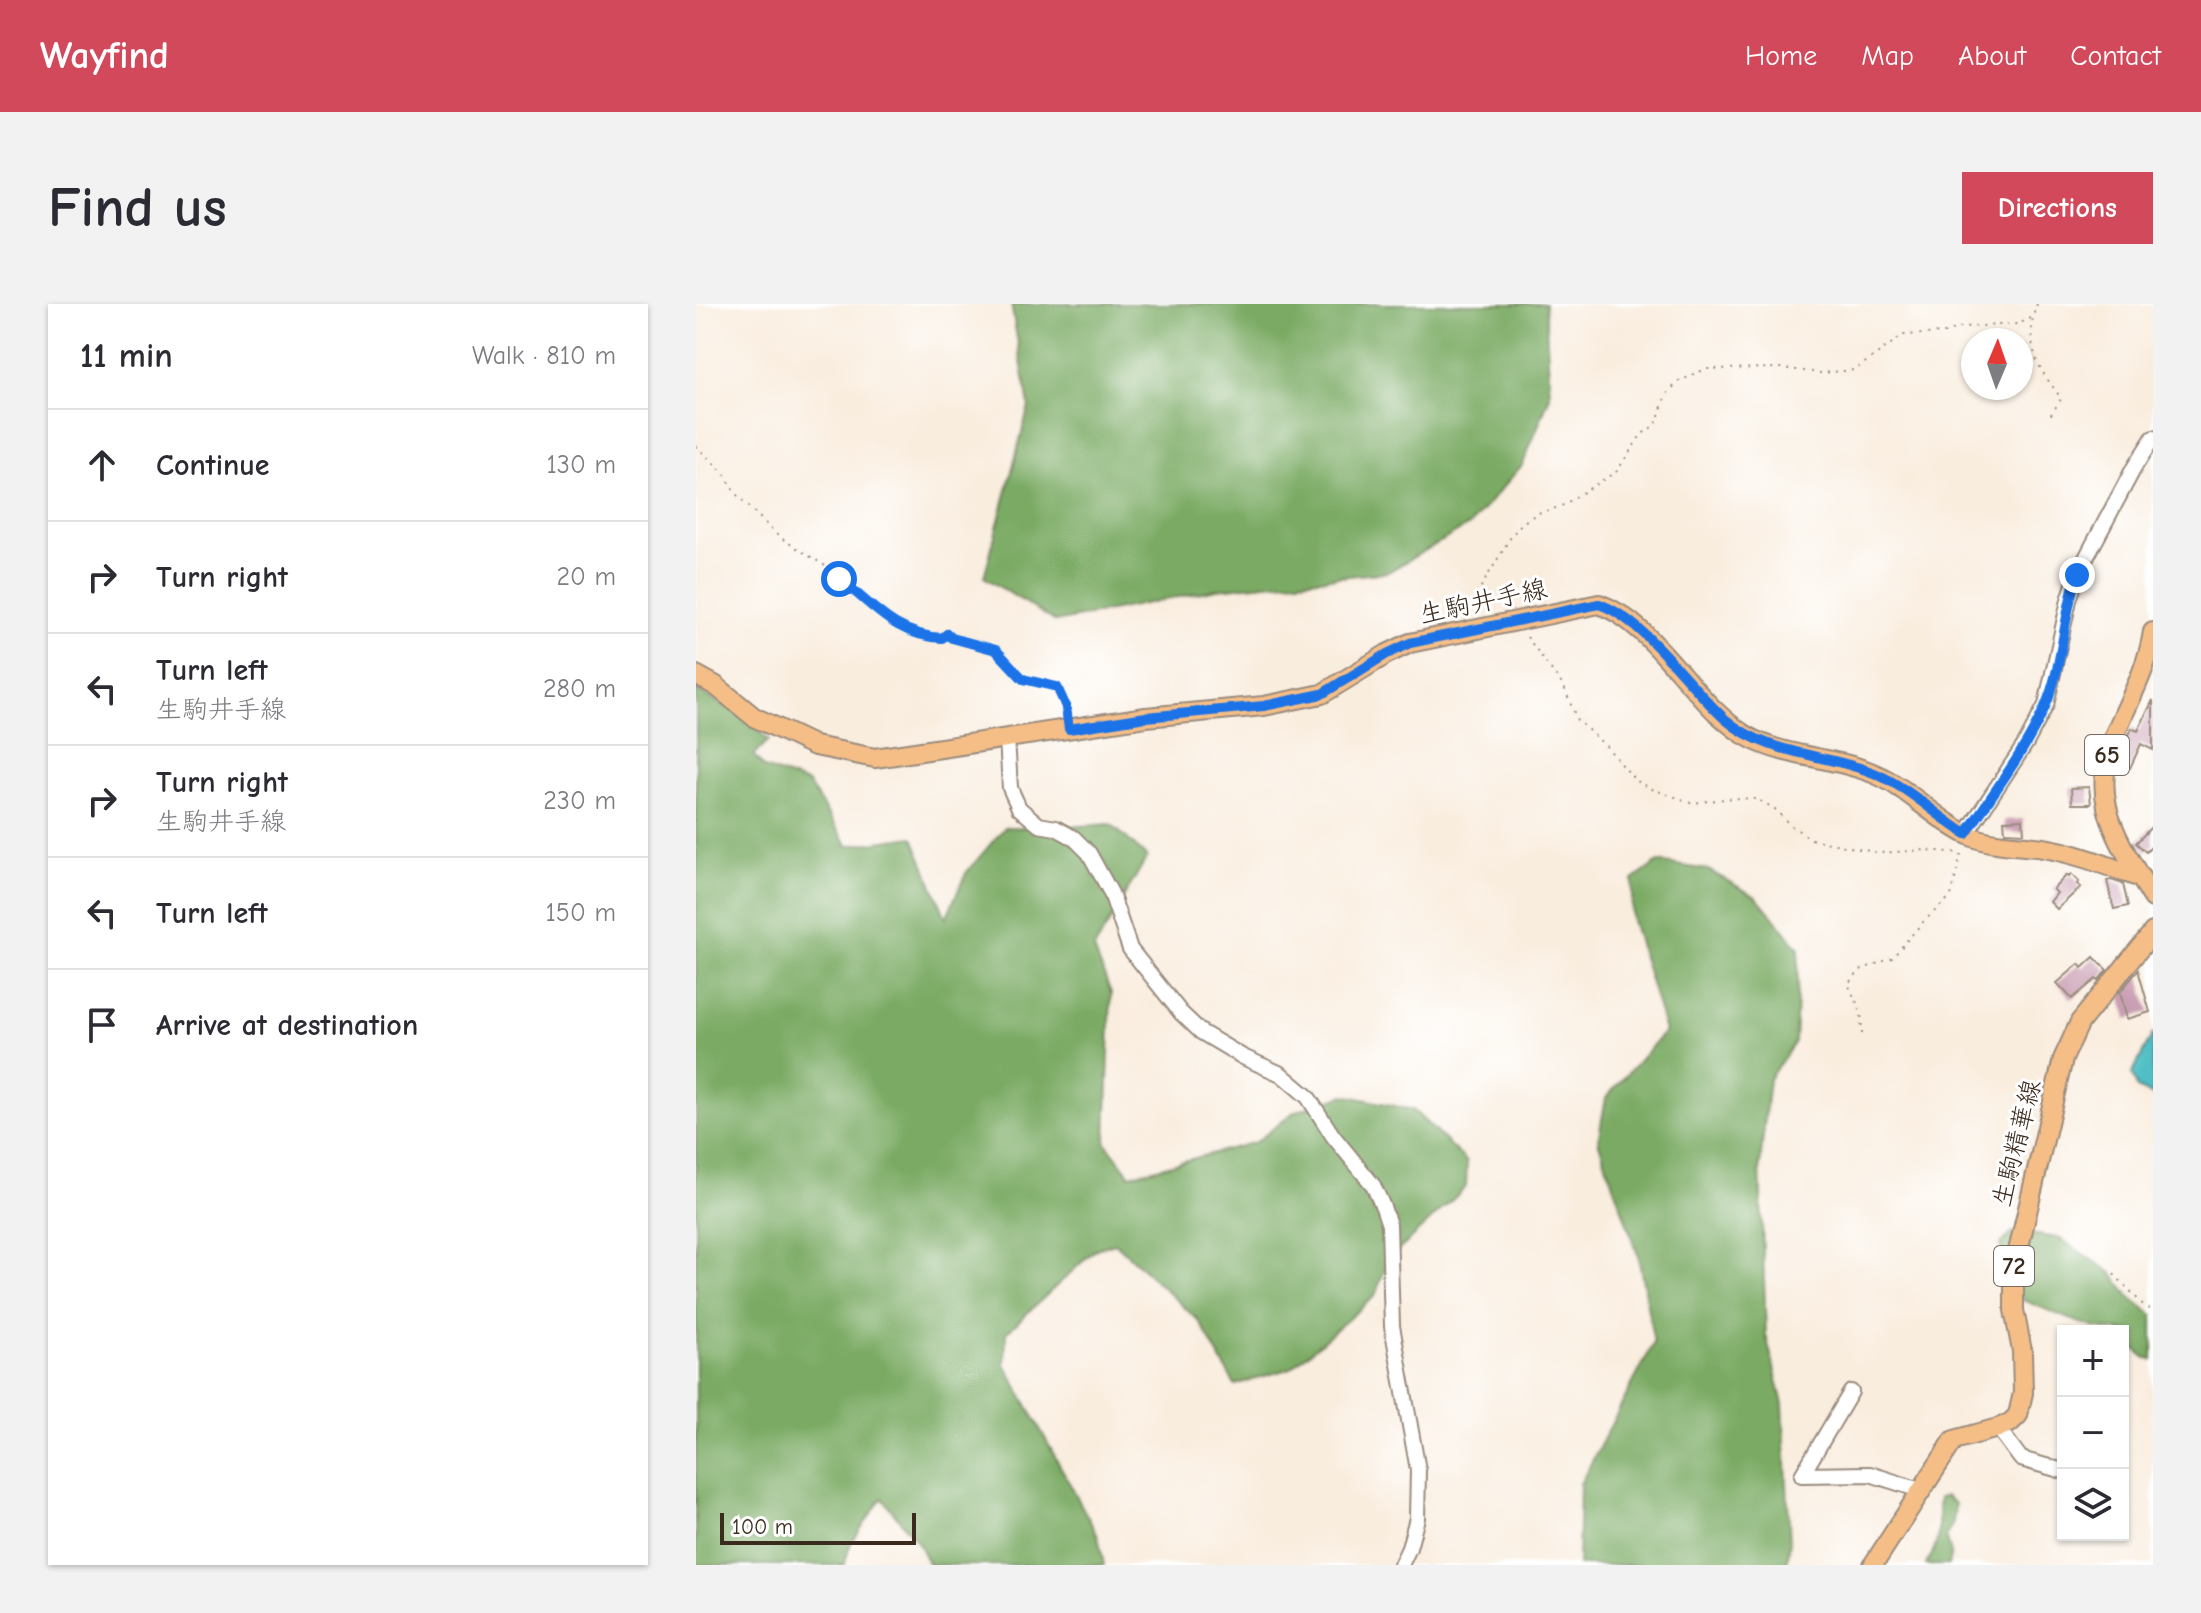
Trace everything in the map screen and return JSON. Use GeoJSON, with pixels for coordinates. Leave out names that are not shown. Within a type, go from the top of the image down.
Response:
{"type":"FeatureCollection","features":[{"type":"Feature","properties":{"kind":"main road","name":"生駒井手線"},"geometry":{"type":"LineString","coordinates":[[696,675],[716,686],[754,717],[815,746],[875,758],[1146,717],[1264,706],[1322,694],[1410,643],[1599,604],[1623,614],[1725,719],[1751,738],[1873,773],[1900,787],[1966,834],[1994,844],[2044,848],[2141,878]]}},
{"type":"Feature","properties":{"kind":"main road","name":"65"},"geometry":{"type":"LineString","coordinates":[[2153,632],[2142,675],[2109,749],[2103,777],[2108,814],[2115,834],[2153,898]]}},
{"type":"Feature","properties":{"kind":"main road","name":"生駒精華線"},"geometry":{"type":"LineString","coordinates":[[1998,1428],[2010,1423],[2022,1405],[2022,1351],[2014,1310],[2014,1268],[2063,1059],[2080,1022],[2153,932]]}},
{"type":"Feature","properties":{"kind":"main road"},"geometry":{"type":"LineString","coordinates":[[1873,1565],[1954,1440],[1998,1428]]}},
{"type":"Feature","properties":{"kind":"street"},"geometry":{"type":"LineString","coordinates":[[1966,834],[2026,743],[2046,705],[2077,575],[2153,438]]}},
{"type":"Feature","properties":{"kind":"street"},"geometry":{"type":"LineString","coordinates":[[1007,738],[1010,788],[1019,808],[1039,825],[1056,828],[1074,838],[1089,853],[1111,893],[1130,949],[1181,1013],[1201,1032],[1243,1057],[1281,1074],[1308,1097],[1333,1136],[1373,1185],[1389,1225],[1392,1326],[1418,1470],[1417,1518],[1401,1565]]}},
{"type":"Feature","properties":{"kind":"street"},"geometry":{"type":"LineString","coordinates":[[1851,1392],[1802,1475],[1870,1474],[1920,1490]]}},
{"type":"Feature","properties":{"kind":"street"},"geometry":{"type":"LineString","coordinates":[[1998,1428],[2021,1459],[2057,1469]]}},
{"type":"Feature","properties":{"kind":"path"},"geometry":{"type":"LineString","coordinates":[[2037,304],[2031,318],[2031,333],[2039,366],[2061,399],[2048,419]]}},
{"type":"Feature","properties":{"kind":"path"},"geometry":{"type":"LineString","coordinates":[[1461,632],[1475,597],[1522,523],[1538,513],[1560,507],[1617,471],[1641,435],[1656,424],[1666,395],[1678,382],[1705,369],[1781,368],[1821,373],[1855,370],[1903,335],[2018,324],[2031,318]]}},
{"type":"Feature","properties":{"kind":"path"},"geometry":{"type":"LineString","coordinates":[[696,446],[724,473],[736,494],[779,537],[832,570],[894,625],[932,637],[942,638],[947,634],[996,650],[1023,679],[1057,687],[1066,707],[1069,729]]}},
{"type":"Feature","properties":{"kind":"path"},"geometry":{"type":"LineString","coordinates":[[1507,622],[1531,640],[1564,687],[1577,720],[1607,747],[1635,780],[1652,789],[1693,803],[1732,798],[1756,799],[1774,808],[1790,825],[1811,839],[1879,853],[1927,850],[1961,853]]}},
{"type":"Feature","properties":{"kind":"path"},"geometry":{"type":"LineString","coordinates":[[1862,1034],[1861,1012],[1848,984],[1860,970],[1892,958],[1951,896],[1966,834]]}},
{"type":"Feature","properties":{"kind":"path"},"geometry":{"type":"LineString","coordinates":[[2114,1274],[2146,1308],[2153,1310]]}},
{"type":"Feature","properties":{"kind":"green space"},"geometry":{"type":"Polygon","coordinates":[[[1011,304],[1545,304],[1550,396],[1523,464],[1471,524],[1388,572],[1217,589],[1056,622],[984,577],[1029,406],[1011,304]]]}},
{"type":"Feature","properties":{"kind":"green space"},"geometry":{"type":"Polygon","coordinates":[[[696,690],[734,710],[769,740],[754,755],[764,768],[808,783],[848,846],[913,837],[946,918],[966,873],[1005,827],[1111,824],[1147,857],[1094,949],[1111,993],[1106,1143],[1130,1175],[1256,1142],[1294,1112],[1345,1095],[1413,1110],[1467,1162],[1466,1187],[1389,1259],[1375,1296],[1291,1368],[1235,1385],[1199,1321],[1115,1243],[1096,1249],[1006,1333],[1005,1364],[1098,1536],[1104,1565],[929,1565],[918,1543],[882,1498],[851,1543],[844,1565],[696,1565],[696,690]]]}},
{"type":"Feature","properties":{"kind":"green space"},"geometry":{"type":"Polygon","coordinates":[[[1658,862],[1708,870],[1757,897],[1799,948],[1795,1042],[1769,1079],[1760,1166],[1766,1335],[1783,1404],[1790,1542],[1787,1565],[1578,1565],[1580,1484],[1654,1343],[1638,1255],[1598,1141],[1606,1098],[1665,1031],[1631,917],[1633,880],[1658,862]]]}},
{"type":"Feature","properties":{"kind":"green space"},"geometry":{"type":"Polygon","coordinates":[[[2014,1232],[2059,1238],[2112,1273],[2130,1297],[2153,1315],[2153,1360],[2144,1357],[2129,1343],[2129,1325],[2088,1325],[2011,1295],[2000,1244],[2014,1232]]]}},
{"type":"Feature","properties":{"kind":"green space"},"geometry":{"type":"Polygon","coordinates":[[[1945,1496],[1955,1504],[1953,1523],[1946,1536],[1951,1553],[1948,1565],[1926,1565],[1938,1536],[1939,1498],[1945,1496]]]}},
{"type":"Feature","properties":{"kind":"water"},"geometry":{"type":"Polygon","coordinates":[[[2153,1033],[2153,1096],[2137,1088],[2132,1074],[2153,1033]]]}},
{"type":"Feature","properties":{"kind":"building"},"geometry":{"type":"Polygon","coordinates":[[[2153,700],[2153,750],[2141,744],[2130,768],[2119,763],[2122,751],[2132,728],[2138,731],[2153,700]]]}},
{"type":"Feature","properties":{"kind":"building"},"geometry":{"type":"Polygon","coordinates":[[[2089,787],[2091,804],[2072,804],[2071,788],[2089,787]]]}},
{"type":"Feature","properties":{"kind":"building"},"geometry":{"type":"Polygon","coordinates":[[[2023,819],[2024,833],[2005,832],[2004,820],[2023,819]]]}},
{"type":"Feature","properties":{"kind":"building"},"geometry":{"type":"Polygon","coordinates":[[[2153,825],[2153,845],[2146,852],[2136,843],[2153,825]]]}},
{"type":"Feature","properties":{"kind":"building"},"geometry":{"type":"Polygon","coordinates":[[[2071,874],[2081,887],[2057,909],[2050,902],[2057,893],[2053,889],[2071,874]]]}},
{"type":"Feature","properties":{"kind":"building"},"geometry":{"type":"Polygon","coordinates":[[[2107,881],[2123,884],[2128,906],[2114,909],[2107,881]]]}},
{"type":"Feature","properties":{"kind":"building"},"geometry":{"type":"Polygon","coordinates":[[[2094,957],[2107,970],[2098,981],[2096,979],[2072,999],[2057,983],[2079,964],[2082,968],[2094,957]]]}},
{"type":"Feature","properties":{"kind":"building"},"geometry":{"type":"Polygon","coordinates":[[[2138,970],[2150,1012],[2127,1019],[2120,992],[2138,970]]]}},
{"type":"Feature","properties":{"kind":"route"},"geometry":{"type":"LineString","coordinates":[[839,579],[894,625],[932,637],[942,638],[947,634],[996,650],[1023,679],[1057,687],[1066,707],[1069,729],[1146,717],[1264,706],[1322,694],[1410,643],[1599,604],[1623,614],[1725,719],[1751,738],[1873,773],[1900,787],[1966,834],[2026,743],[2046,705],[2077,575]]}}]}
